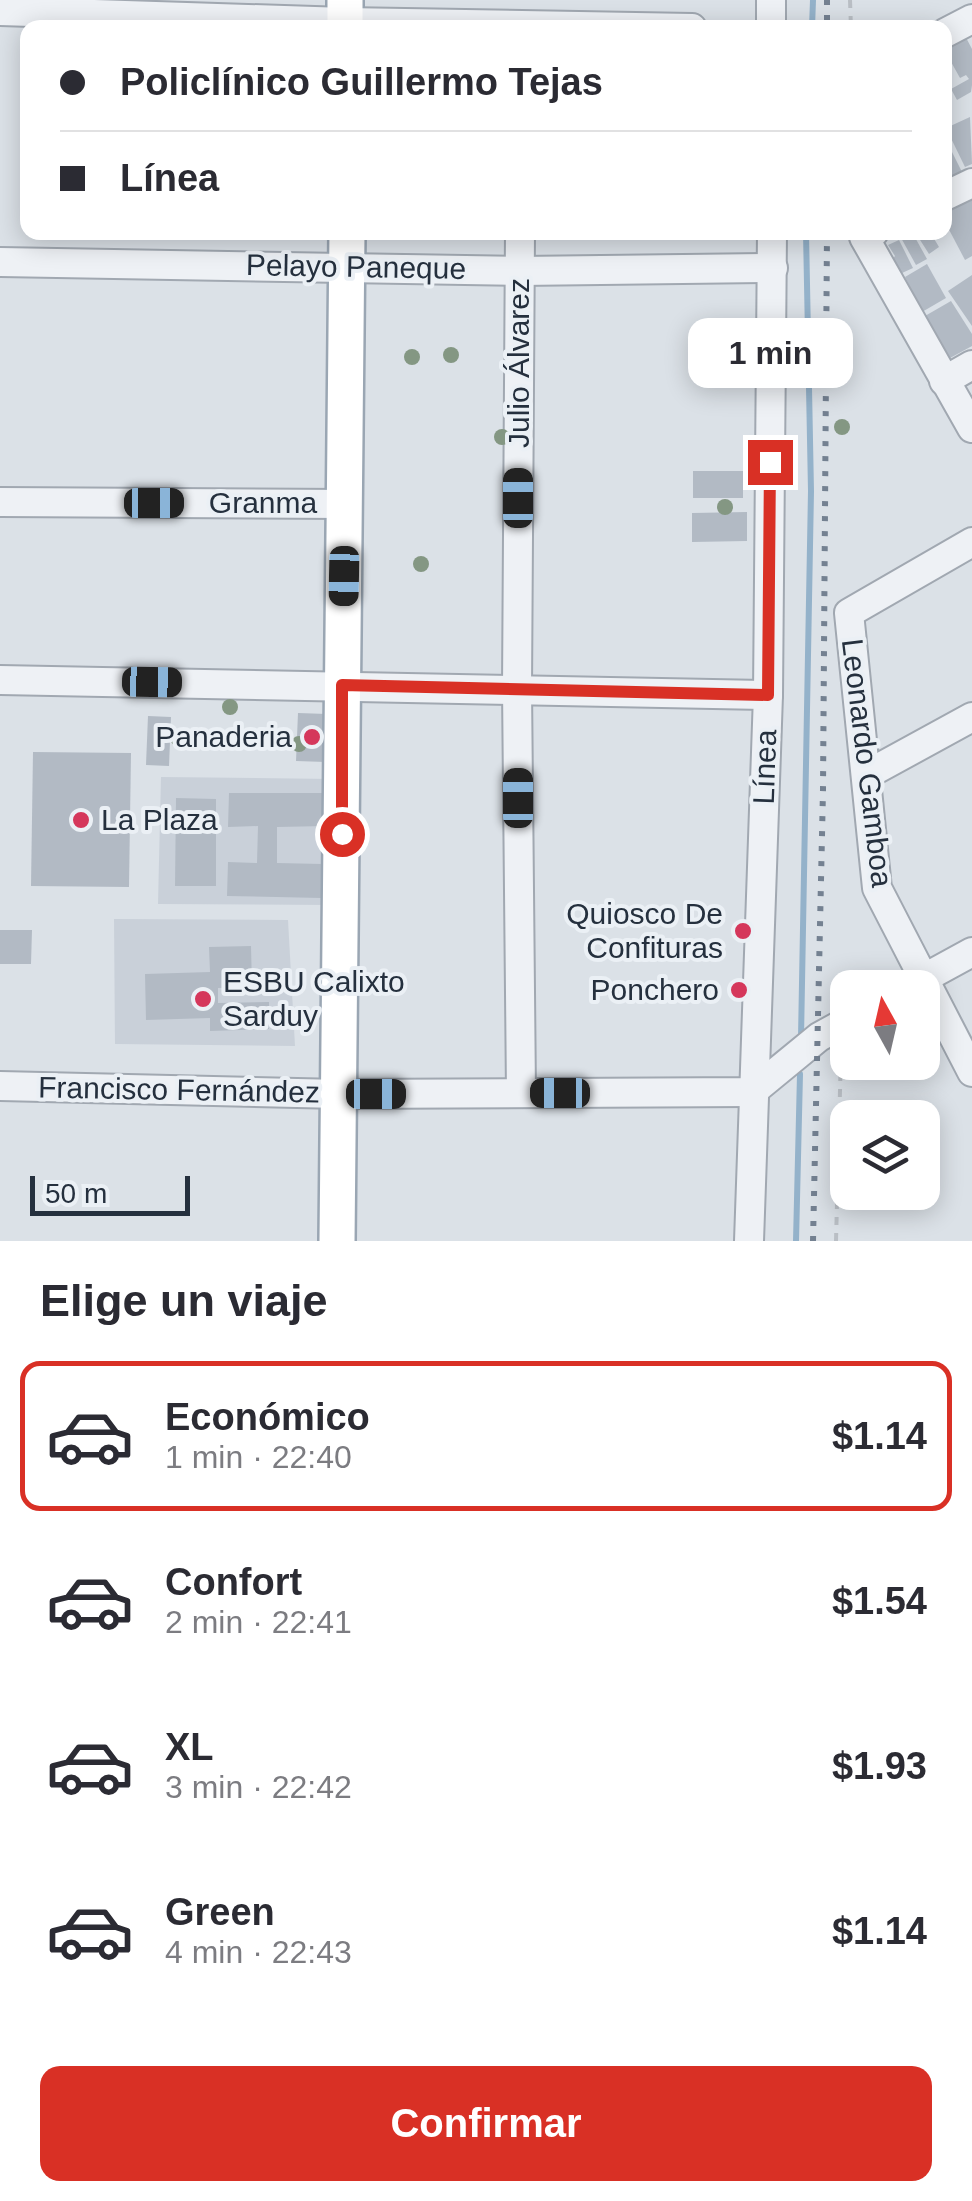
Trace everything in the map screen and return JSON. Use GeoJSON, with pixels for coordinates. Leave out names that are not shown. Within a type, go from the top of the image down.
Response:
{"type":"FeatureCollection","features":[{"type":"Feature","properties":{"kind":"main road"},"geometry":{"type":"LineString","coordinates":[[337,1241],[347,249]]}},
{"type":"Feature","properties":{"kind":"street"},"geometry":{"type":"LineString","coordinates":[[0,11],[565,20]]}},
{"type":"Feature","properties":{"kind":"street","name":"Julio Álvarez"},"geometry":{"type":"LineString","coordinates":[[520,240],[517,688],[521,1094]]}},
{"type":"Feature","properties":{"kind":"street","name":"Línea"},"geometry":{"type":"LineString","coordinates":[[749,1241],[768,695],[772,240]]}},
{"type":"Feature","properties":{"kind":"street"},"geometry":{"type":"LineString","coordinates":[[872,240],[972,428]]}},
{"type":"Feature","properties":{"kind":"street","name":"Pelayo Paneque"},"geometry":{"type":"LineString","coordinates":[[0,262],[347,249],[520,272],[773,268]]}},
{"type":"Feature","properties":{"kind":"street"},"geometry":{"type":"LineString","coordinates":[[944,381],[972,366]]}},
{"type":"Feature","properties":{"kind":"street","name":"Granma"},"geometry":{"type":"LineString","coordinates":[[0,502],[346,504]]}},
{"type":"Feature","properties":{"kind":"street","name":"Leonardo Gamboa"},"geometry":{"type":"LineString","coordinates":[[911,970],[877,888],[848,613],[972,542]]}},
{"type":"Feature","properties":{"kind":"street"},"geometry":{"type":"LineString","coordinates":[[0,680],[768,695]]}},
{"type":"Feature","properties":{"kind":"street"},"geometry":{"type":"LineString","coordinates":[[866,775],[972,717]]}},
{"type":"Feature","properties":{"kind":"street"},"geometry":{"type":"LineString","coordinates":[[939,970],[972,952]]}},
{"type":"Feature","properties":{"kind":"street","name":"Leonardo Gamboa"},"geometry":{"type":"LineString","coordinates":[[940,1021],[972,1072]]}},
{"type":"Feature","properties":{"kind":"street"},"geometry":{"type":"LineString","coordinates":[[752,1092],[830,1032]]}},
{"type":"Feature","properties":{"kind":"street","name":"Francisco Fernández"},"geometry":{"type":"LineString","coordinates":[[0,1086],[340,1094],[752,1092]]}},
{"type":"Feature","properties":{"kind":"path"},"geometry":{"type":"LineString","coordinates":[[836,1080],[836,1241]]}},
{"type":"Feature","properties":{"kind":"shaded area"},"geometry":{"type":"Polygon","coordinates":[[[161,777],[333,779],[332,905],[158,904],[161,777]]]}},
{"type":"Feature","properties":{"kind":"shaded area","name":"ESBU Calixto Sarduy"},"geometry":{"type":"Polygon","coordinates":[[[114,919],[288,920],[295,1046],[115,1044],[114,919]]]}},
{"type":"Feature","properties":{"kind":"building"},"geometry":{"type":"Polygon","coordinates":[[[963,32],[972,49],[971,92],[957,100],[952,88],[969,79],[966,75],[960,78],[952,64],[952,38],[963,32]]]}},
{"type":"Feature","properties":{"kind":"building"},"geometry":{"type":"Polygon","coordinates":[[[970,117],[972,164],[965,167],[952,140],[952,125],[970,117]]]}},
{"type":"Feature","properties":{"kind":"building"},"geometry":{"type":"Polygon","coordinates":[[[952,152],[962,172],[952,177],[952,152]]]}},
{"type":"Feature","properties":{"kind":"building"},"geometry":{"type":"Polygon","coordinates":[[[972,197],[972,256],[965,260],[952,235],[952,207],[972,197]]]}},
{"type":"Feature","properties":{"kind":"building"},"geometry":{"type":"Polygon","coordinates":[[[899,240],[913,268],[902,273],[892,260],[895,256],[888,245],[899,240]]]}},
{"type":"Feature","properties":{"kind":"building"},"geometry":{"type":"Polygon","coordinates":[[[902,240],[916,240],[927,259],[916,265],[902,240]]]}},
{"type":"Feature","properties":{"kind":"building"},"geometry":{"type":"Polygon","coordinates":[[[920,240],[935,240],[939,247],[929,254],[920,240]]]}},
{"type":"Feature","properties":{"kind":"building"},"geometry":{"type":"Polygon","coordinates":[[[927,264],[946,298],[922,312],[905,277],[927,264]]]}},
{"type":"Feature","properties":{"kind":"building"},"geometry":{"type":"Polygon","coordinates":[[[972,275],[972,326],[948,291],[972,275]]]}},
{"type":"Feature","properties":{"kind":"building"},"geometry":{"type":"Polygon","coordinates":[[[951,301],[972,334],[972,346],[950,358],[925,316],[951,301]]]}},
{"type":"Feature","properties":{"kind":"building"},"geometry":{"type":"Polygon","coordinates":[[[693,471],[743,471],[743,498],[693,498],[693,471]]]}},
{"type":"Feature","properties":{"kind":"building"},"geometry":{"type":"Polygon","coordinates":[[[747,512],[747,541],[692,542],[692,513],[747,512]]]}},
{"type":"Feature","properties":{"kind":"building","name":"Panaderia"},"geometry":{"type":"Polygon","coordinates":[[[298,713],[327,714],[326,762],[296,761],[298,713]]]}},
{"type":"Feature","properties":{"kind":"building"},"geometry":{"type":"Polygon","coordinates":[[[148,716],[171,717],[169,766],[146,765],[148,716]]]}},
{"type":"Feature","properties":{"kind":"building","name":"La Plaza"},"geometry":{"type":"Polygon","coordinates":[[[33,752],[131,753],[129,887],[31,886],[33,752]]]}},
{"type":"Feature","properties":{"kind":"building"},"geometry":{"type":"Polygon","coordinates":[[[229,793],[325,793],[325,826],[277,827],[277,863],[322,864],[321,898],[227,896],[228,862],[257,863],[258,826],[228,827],[229,793]]]}},
{"type":"Feature","properties":{"kind":"building"},"geometry":{"type":"Polygon","coordinates":[[[176,798],[216,799],[216,886],[175,886],[176,798]]]}},
{"type":"Feature","properties":{"kind":"building"},"geometry":{"type":"Polygon","coordinates":[[[0,930],[32,930],[31,964],[0,964],[0,930]]]}},
{"type":"Feature","properties":{"kind":"building"},"geometry":{"type":"Polygon","coordinates":[[[251,946],[252,987],[218,988],[218,1003],[269,1002],[269,1029],[210,1031],[210,1018],[146,1020],[145,974],[210,972],[209,947],[251,946]]]}},
{"type":"Feature","properties":{"kind":"waterway"},"geometry":{"type":"LineString","coordinates":[[812,20],[813,0]]}},
{"type":"Feature","properties":{"kind":"waterway"},"geometry":{"type":"LineString","coordinates":[[801,1038],[811,491],[806,240]]}},
{"type":"Feature","properties":{"kind":"waterway"},"geometry":{"type":"LineString","coordinates":[[796,1241],[800,1074]]}},
{"type":"Feature","properties":{"kind":"railway"},"geometry":{"type":"LineString","coordinates":[[827,0],[827,20]]}},
{"type":"Feature","properties":{"kind":"railway"},"geometry":{"type":"LineString","coordinates":[[813,1241],[823,790],[827,240]]}},
{"type":"Feature","properties":{"kind":"place","name":"Panaderia"},"geometry":{"type":"Point","coordinates":[312,737]}},
{"type":"Feature","properties":{"kind":"place","name":"La Plaza"},"geometry":{"type":"Point","coordinates":[81,820]}},
{"type":"Feature","properties":{"kind":"place","name":"Quiosco De Confituras"},"geometry":{"type":"Point","coordinates":[743,931]}},
{"type":"Feature","properties":{"kind":"place","name":"Ponchero"},"geometry":{"type":"Point","coordinates":[739,990]}},
{"type":"Feature","properties":{"kind":"place","name":"ESBU Calixto Sarduy"},"geometry":{"type":"Point","coordinates":[203,999]}},
{"type":"Feature","properties":{"kind":"route"},"geometry":{"type":"LineString","coordinates":[[342,834],[342,685],[768,695],[770,462]]}}]}
